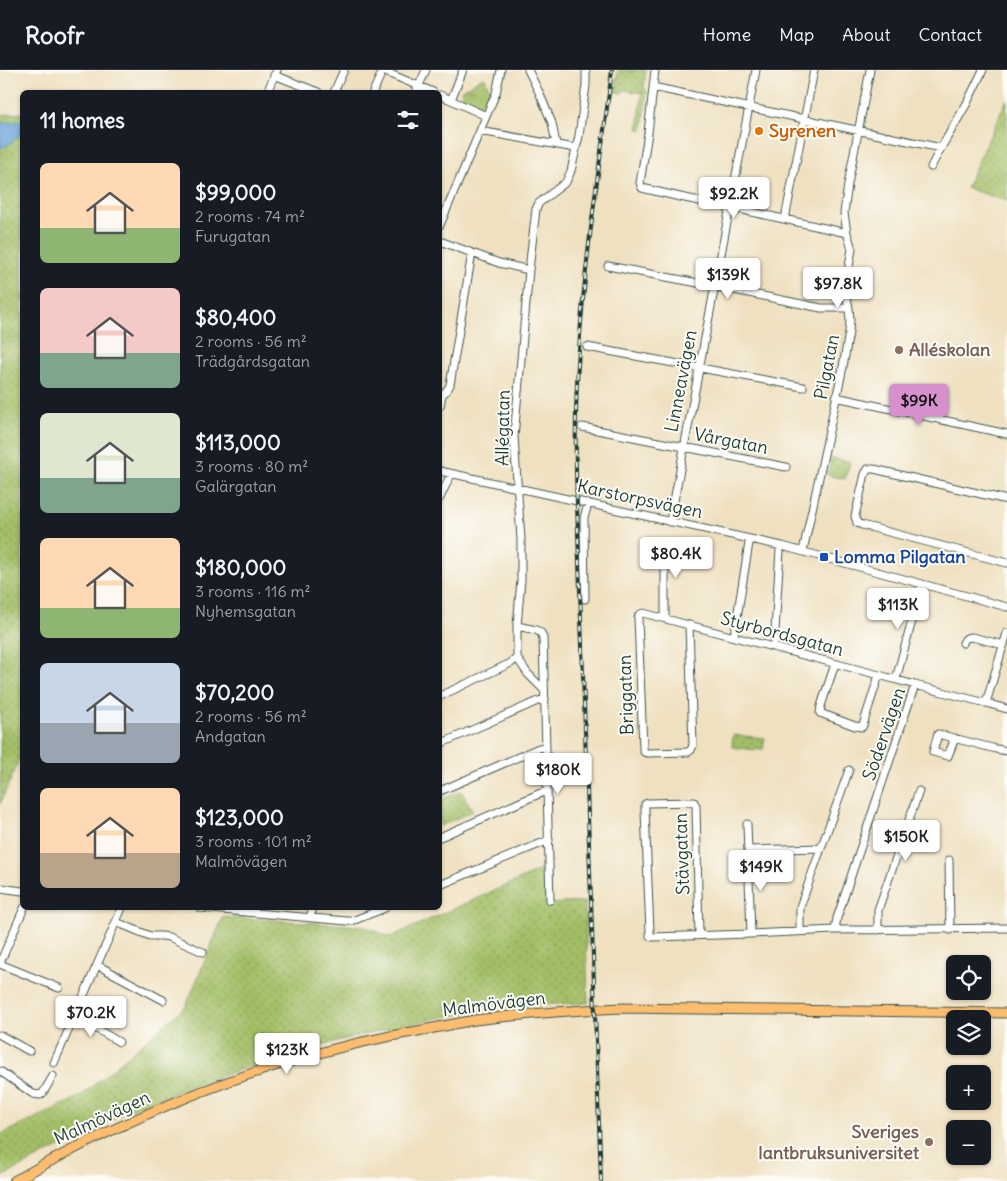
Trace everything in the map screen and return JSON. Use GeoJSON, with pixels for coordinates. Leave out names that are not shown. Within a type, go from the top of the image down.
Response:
{"type":"FeatureCollection","features":[{"type":"Feature","properties":{"kind":"main road","name":"Malmövägen"},"geometry":{"type":"LineString","coordinates":[[14,1181],[81,1144],[136,1119],[227,1082],[302,1058],[368,1041],[473,1020],[563,1011],[622,1008],[1007,1014]]}},
{"type":"Feature","properties":{"kind":"street"},"geometry":{"type":"LineString","coordinates":[[335,90],[344,70]]}},
{"type":"Feature","properties":{"kind":"street"},"geometry":{"type":"LineString","coordinates":[[375,90],[383,70],[417,89],[426,70]]}},
{"type":"Feature","properties":{"kind":"street"},"geometry":{"type":"LineString","coordinates":[[451,100],[463,70]]}},
{"type":"Feature","properties":{"kind":"street"},"geometry":{"type":"LineString","coordinates":[[442,220],[496,93],[502,70]]}},
{"type":"Feature","properties":{"kind":"street"},"geometry":{"type":"LineString","coordinates":[[528,70],[552,123],[556,144]]}},
{"type":"Feature","properties":{"kind":"street"},"geometry":{"type":"LineString","coordinates":[[480,132],[576,148],[586,85],[586,70]]}},
{"type":"Feature","properties":{"kind":"street"},"geometry":{"type":"LineString","coordinates":[[656,70],[640,182],[642,188],[847,233]]}},
{"type":"Feature","properties":{"kind":"street","name":"Linneavägen"},"geometry":{"type":"LineString","coordinates":[[670,522],[756,70]]}},
{"type":"Feature","properties":{"kind":"street"},"geometry":{"type":"LineString","coordinates":[[785,219],[814,70]]}},
{"type":"Feature","properties":{"kind":"street","name":"Pilgatan"},"geometry":{"type":"LineString","coordinates":[[803,551],[849,332],[849,308],[844,289],[852,249],[844,217],[844,206],[870,70]]}},
{"type":"Feature","properties":{"kind":"street"},"geometry":{"type":"LineString","coordinates":[[931,167],[983,70]]}},
{"type":"Feature","properties":{"kind":"street"},"geometry":{"type":"LineString","coordinates":[[268,90],[276,73],[314,90]]}},
{"type":"Feature","properties":{"kind":"street"},"geometry":{"type":"LineString","coordinates":[[653,87],[941,148]]}},
{"type":"Feature","properties":{"kind":"street"},"geometry":{"type":"LineString","coordinates":[[442,97],[486,116]]}},
{"type":"Feature","properties":{"kind":"street","name":"Allégatan"},"geometry":{"type":"LineString","coordinates":[[516,658],[521,539],[514,437],[536,209],[539,203],[566,182],[571,172],[576,148]]}},
{"type":"Feature","properties":{"kind":"street"},"geometry":{"type":"LineString","coordinates":[[442,242],[499,263],[529,270]]}},
{"type":"Feature","properties":{"kind":"street"},"geometry":{"type":"LineString","coordinates":[[442,394],[448,390],[450,385],[472,253]]}},
{"type":"Feature","properties":{"kind":"street"},"geometry":{"type":"LineString","coordinates":[[608,266],[821,308],[849,308]]}},
{"type":"Feature","properties":{"kind":"street"},"geometry":{"type":"LineString","coordinates":[[587,347],[803,387]]}},
{"type":"Feature","properties":{"kind":"street"},"geometry":{"type":"LineString","coordinates":[[836,397],[1007,434]]}},
{"type":"Feature","properties":{"kind":"street","name":"Vårgatan"},"geometry":{"type":"LineString","coordinates":[[582,427],[786,467]]}},
{"type":"Feature","properties":{"kind":"street"},"geometry":{"type":"LineString","coordinates":[[1007,500],[868,469],[854,516],[857,523],[862,525],[1007,563]]}},
{"type":"Feature","properties":{"kind":"street","name":"Karstorpsvägen"},"geometry":{"type":"LineString","coordinates":[[442,472],[803,551],[1007,607]]}},
{"type":"Feature","properties":{"kind":"street"},"geometry":{"type":"LineString","coordinates":[[442,494],[451,474]]}},
{"type":"Feature","properties":{"kind":"street"},"geometry":{"type":"LineString","coordinates":[[585,599],[584,518],[588,504]]}},
{"type":"Feature","properties":{"kind":"street"},"geometry":{"type":"LineString","coordinates":[[662,542],[665,572],[665,618]]}},
{"type":"Feature","properties":{"kind":"street"},"geometry":{"type":"LineString","coordinates":[[734,636],[749,543]]}},
{"type":"Feature","properties":{"kind":"street"},"geometry":{"type":"LineString","coordinates":[[774,647],[780,550]]}},
{"type":"Feature","properties":{"kind":"street"},"geometry":{"type":"LineString","coordinates":[[896,679],[920,588]]}},
{"type":"Feature","properties":{"kind":"street","name":"Styrbordsgatan"},"geometry":{"type":"LineString","coordinates":[[641,613],[915,685]]}},
{"type":"Feature","properties":{"kind":"street","name":"Briggatan"},"geometry":{"type":"LineString","coordinates":[[641,613],[638,618],[643,739],[644,752],[647,753],[688,752],[693,745],[689,625]]}},
{"type":"Feature","properties":{"kind":"street"},"geometry":{"type":"LineString","coordinates":[[517,626],[536,630],[542,633],[543,638],[550,900]]}},
{"type":"Feature","properties":{"kind":"street"},"geometry":{"type":"LineString","coordinates":[[986,703],[1007,633]]}},
{"type":"Feature","properties":{"kind":"street"},"geometry":{"type":"LineString","coordinates":[[963,643],[967,637],[972,637],[1004,646]]}},
{"type":"Feature","properties":{"kind":"street"},"geometry":{"type":"LineString","coordinates":[[442,695],[511,663],[516,658],[528,674],[544,690]]}},
{"type":"Feature","properties":{"kind":"street"},"geometry":{"type":"LineString","coordinates":[[835,664],[820,713],[855,726],[862,727],[879,675]]}},
{"type":"Feature","properties":{"kind":"street","name":"Södervägen"},"geometry":{"type":"LineString","coordinates":[[835,930],[837,918],[915,685],[1007,709]]}},
{"type":"Feature","properties":{"kind":"street"},"geometry":{"type":"LineString","coordinates":[[442,743],[545,699]]}},
{"type":"Feature","properties":{"kind":"street"},"geometry":{"type":"LineString","coordinates":[[955,738],[1007,750]]}},
{"type":"Feature","properties":{"kind":"street"},"geometry":{"type":"LineString","coordinates":[[442,790],[546,746]]}},
{"type":"Feature","properties":{"kind":"street"},"geometry":{"type":"LineString","coordinates":[[800,931],[800,907],[848,770]]}},
{"type":"Feature","properties":{"kind":"street"},"geometry":{"type":"LineString","coordinates":[[878,930],[878,910],[919,791]]}},
{"type":"Feature","properties":{"kind":"street"},"geometry":{"type":"LineString","coordinates":[[442,836],[547,792]]}},
{"type":"Feature","properties":{"kind":"street","name":"Stävgatan"},"geometry":{"type":"LineString","coordinates":[[694,802],[696,806],[699,936],[650,936],[645,804],[694,802]]}},
{"type":"Feature","properties":{"kind":"street"},"geometry":{"type":"LineString","coordinates":[[747,824],[751,934]]}},
{"type":"Feature","properties":{"kind":"street"},"geometry":{"type":"LineString","coordinates":[[442,883],[548,840]]}},
{"type":"Feature","properties":{"kind":"street"},"geometry":{"type":"LineString","coordinates":[[748,850],[821,848]]}},
{"type":"Feature","properties":{"kind":"street"},"geometry":{"type":"LineString","coordinates":[[949,860],[950,930]]}},
{"type":"Feature","properties":{"kind":"street"},"geometry":{"type":"LineString","coordinates":[[1,888],[20,891]]}},
{"type":"Feature","properties":{"kind":"street"},"geometry":{"type":"LineString","coordinates":[[23,910],[0,964],[59,988]]}},
{"type":"Feature","properties":{"kind":"street"},"geometry":{"type":"LineString","coordinates":[[54,1063],[121,910]]}},
{"type":"Feature","properties":{"kind":"street"},"geometry":{"type":"LineString","coordinates":[[250,910],[275,911],[310,918],[352,921],[380,910]]}},
{"type":"Feature","properties":{"kind":"street"},"geometry":{"type":"LineString","coordinates":[[310,918],[312,910]]}},
{"type":"Feature","properties":{"kind":"street"},"geometry":{"type":"LineString","coordinates":[[116,922],[150,936],[169,937],[203,952]]}},
{"type":"Feature","properties":{"kind":"street"},"geometry":{"type":"LineString","coordinates":[[699,936],[835,930],[1007,928]]}},
{"type":"Feature","properties":{"kind":"street"},"geometry":{"type":"LineString","coordinates":[[97,965],[162,1000]]}},
{"type":"Feature","properties":{"kind":"street"},"geometry":{"type":"LineString","coordinates":[[75,1016],[119,1042]]}},
{"type":"Feature","properties":{"kind":"street"},"geometry":{"type":"LineString","coordinates":[[0,1035],[29,1050]]}},
{"type":"Feature","properties":{"kind":"street"},"geometry":{"type":"LineString","coordinates":[[0,1071],[28,1091],[37,1095],[43,1093],[53,1076]]}},
{"type":"Feature","properties":{"kind":"green space"},"geometry":{"type":"Polygon","coordinates":[[[618,70],[646,70],[644,87],[647,92],[643,130],[638,129],[642,93],[623,90],[622,93],[615,92],[618,70]]]}},
{"type":"Feature","properties":{"kind":"green space"},"geometry":{"type":"Polygon","coordinates":[[[483,77],[490,90],[484,102],[475,106],[458,98],[462,94],[461,90],[483,77]]]}},
{"type":"Feature","properties":{"kind":"green space"},"geometry":{"type":"Polygon","coordinates":[[[1007,99],[1007,201],[966,188],[1007,99]]]}},
{"type":"Feature","properties":{"kind":"green space"},"geometry":{"type":"Polygon","coordinates":[[[20,113],[20,758],[0,804],[0,115],[20,113]]]}},
{"type":"Feature","properties":{"kind":"green space"},"geometry":{"type":"Polygon","coordinates":[[[832,458],[850,462],[845,479],[827,475],[832,458]]]}},
{"type":"Feature","properties":{"kind":"green space"},"geometry":{"type":"Polygon","coordinates":[[[733,735],[765,738],[763,749],[755,750],[732,747],[733,735]]]}},
{"type":"Feature","properties":{"kind":"green space"},"geometry":{"type":"Polygon","coordinates":[[[461,791],[473,811],[442,825],[442,799],[461,791]]]}},
{"type":"Feature","properties":{"kind":"green space"},"geometry":{"type":"Polygon","coordinates":[[[545,868],[545,904],[585,902],[588,1003],[520,1005],[438,1018],[290,1053],[184,1089],[130,1110],[0,1178],[0,1135],[81,1096],[186,1006],[223,917],[363,926],[390,937],[545,868]]]}},
{"type":"Feature","properties":{"kind":"water"},"geometry":{"type":"Polygon","coordinates":[[[20,121],[19,135],[10,143],[0,148],[0,123],[20,121]]]}},
{"type":"Feature","properties":{"kind":"railway"},"geometry":{"type":"LineString","coordinates":[[601,1181],[577,506],[576,428],[578,370],[585,280],[612,70]]}},
{"type":"Feature","properties":{"kind":"place","name":"Syrenen"},"geometry":{"type":"Point","coordinates":[759,131]}},
{"type":"Feature","properties":{"kind":"place","name":"Alléskolan"},"geometry":{"type":"Point","coordinates":[899,350]}},
{"type":"Feature","properties":{"kind":"place","name":"Lomma Pilgatan"},"geometry":{"type":"Point","coordinates":[824,557]}},
{"type":"Feature","properties":{"kind":"place","name":"Sveriges lantbruksuniversitet"},"geometry":{"type":"Point","coordinates":[929,1142]}}]}
